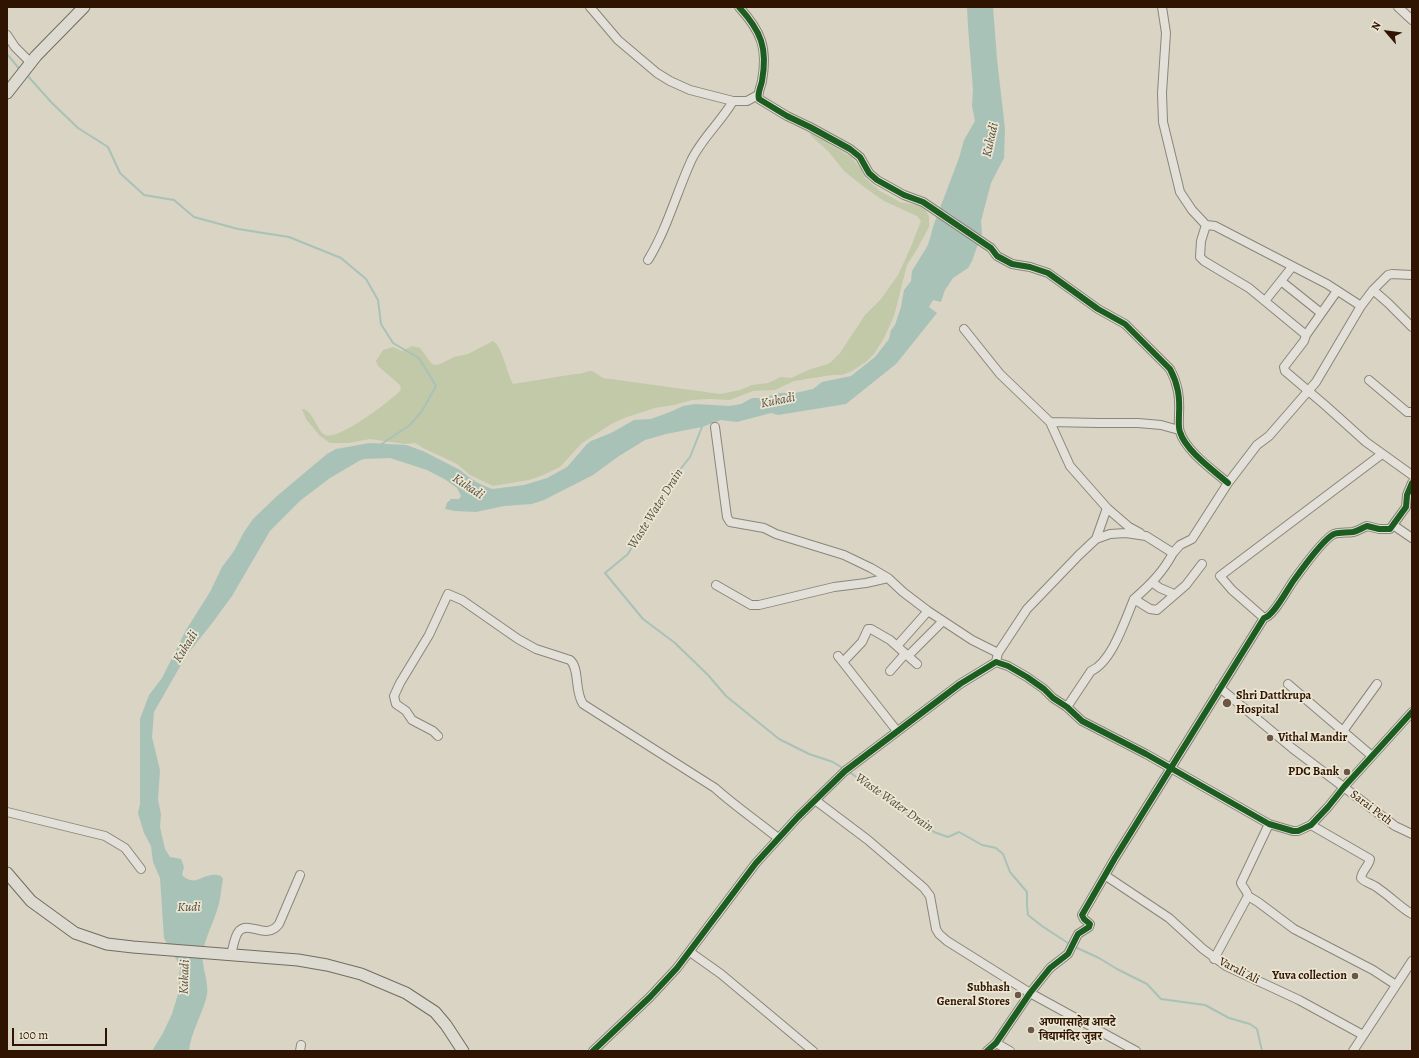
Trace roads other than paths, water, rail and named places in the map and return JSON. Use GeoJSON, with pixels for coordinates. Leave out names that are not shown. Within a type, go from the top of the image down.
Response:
{"type":"FeatureCollection","features":[{"type":"Feature","properties":{"kind":"main road"},"geometry":{"type":"LineString","coordinates":[[7,93],[25,70],[84,7]]}},
{"type":"Feature","properties":{"kind":"main road"},"geometry":{"type":"LineString","coordinates":[[7,873],[31,901],[74,933],[107,944],[306,961],[361,974],[406,993],[435,1012],[446,1025],[463,1051]]}},
{"type":"Feature","properties":{"kind":"street"},"geometry":{"type":"LineString","coordinates":[[590,7],[618,40],[657,73],[670,81],[690,90],[733,101],[747,101],[758,96],[762,82],[764,52],[762,40],[756,29],[739,7]]}},
{"type":"Feature","properties":{"kind":"street"},"geometry":{"type":"LineString","coordinates":[[1162,7],[1166,33],[1162,93],[1162,122],[1180,192],[1192,210],[1206,225],[1215,226],[1337,291],[1361,306]]}},
{"type":"Feature","properties":{"kind":"street"},"geometry":{"type":"LineString","coordinates":[[1398,7],[1412,20]]}},
{"type":"Feature","properties":{"kind":"street"},"geometry":{"type":"LineString","coordinates":[[7,35],[15,47],[25,70]]}},
{"type":"Feature","properties":{"kind":"street"},"geometry":{"type":"LineString","coordinates":[[758,96],[762,101],[787,116],[850,149],[860,157],[869,173],[877,180],[904,195],[923,202],[991,248],[1002,260],[1048,273],[1098,309],[1124,324],[1170,369],[1175,378],[1178,390],[1180,404],[1179,430],[1182,437],[1192,451],[1228,483]]}},
{"type":"Feature","properties":{"kind":"street"},"geometry":{"type":"LineString","coordinates":[[648,260],[663,232],[692,160],[699,147],[733,101]]}},
{"type":"Feature","properties":{"kind":"street"},"geometry":{"type":"LineString","coordinates":[[1206,225],[1201,241],[1199,253],[1200,257],[1204,261],[1249,288],[1306,335]]}},
{"type":"Feature","properties":{"kind":"street"},"geometry":{"type":"LineString","coordinates":[[1265,301],[1292,267]]}},
{"type":"Feature","properties":{"kind":"street"},"geometry":{"type":"LineString","coordinates":[[1067,707],[1091,671],[1097,668],[1116,643],[1134,599],[1153,583],[1180,545],[1192,539],[1228,483],[1257,445],[1269,436],[1316,382],[1361,306],[1373,290],[1388,275],[1412,275]]}},
{"type":"Feature","properties":{"kind":"street"},"geometry":{"type":"LineString","coordinates":[[1281,282],[1321,313]]}},
{"type":"Feature","properties":{"kind":"street"},"geometry":{"type":"LineString","coordinates":[[1373,290],[1412,327]]}},
{"type":"Feature","properties":{"kind":"street"},"geometry":{"type":"LineString","coordinates":[[1337,291],[1306,335],[1304,341],[1284,367],[1285,371],[1366,442],[1412,475]]}},
{"type":"Feature","properties":{"kind":"street"},"geometry":{"type":"LineString","coordinates":[[964,329],[1000,374],[1050,422],[1070,466],[1107,508],[1129,527],[1173,553]]}},
{"type":"Feature","properties":{"kind":"street"},"geometry":{"type":"LineString","coordinates":[[1369,380],[1407,412],[1412,412]]}},
{"type":"Feature","properties":{"kind":"street"},"geometry":{"type":"LineString","coordinates":[[1050,422],[1099,424],[1138,423],[1161,425],[1179,430]]}},
{"type":"Feature","properties":{"kind":"street"},"geometry":{"type":"LineString","coordinates":[[715,427],[727,517],[730,522],[764,528],[776,534],[844,555],[871,568],[888,578],[903,592],[928,611],[972,640],[998,653]]}},
{"type":"Feature","properties":{"kind":"street"},"geometry":{"type":"LineString","coordinates":[[1264,618],[1232,590],[1220,576],[1382,454]]}},
{"type":"Feature","properties":{"kind":"street"},"geometry":{"type":"LineString","coordinates":[[987,1051],[996,1043],[1030,992],[1050,968],[1068,954],[1078,934],[1089,927],[1090,924],[1082,915],[1106,876],[1115,858],[1264,618],[1267,618],[1273,612],[1298,575],[1331,536],[1358,530],[1367,526],[1390,529],[1406,507],[1407,495],[1412,483]]}},
{"type":"Feature","properties":{"kind":"street"},"geometry":{"type":"LineString","coordinates":[[1096,539],[1107,508]]}},
{"type":"Feature","properties":{"kind":"street"},"geometry":{"type":"LineString","coordinates":[[1393,525],[1412,538]]}},
{"type":"Feature","properties":{"kind":"street"},"geometry":{"type":"LineString","coordinates":[[593,1051],[650,997],[677,968],[756,863],[778,838],[845,770],[960,684],[996,662],[998,653],[1027,610],[1078,555],[1096,539],[1115,533],[1146,536]]}},
{"type":"Feature","properties":{"kind":"street"},"geometry":{"type":"LineString","coordinates":[[1134,599],[1154,610],[1157,610],[1186,585],[1202,564]]}},
{"type":"Feature","properties":{"kind":"street"},"geometry":{"type":"LineString","coordinates":[[716,585],[751,604],[759,605],[834,586],[866,583],[888,578]]}},
{"type":"Feature","properties":{"kind":"street"},"geometry":{"type":"LineString","coordinates":[[1153,583],[1174,594]]}},
{"type":"Feature","properties":{"kind":"street"},"geometry":{"type":"LineString","coordinates":[[438,736],[433,731],[412,720],[406,711],[396,704],[394,701],[394,696],[400,683],[429,635],[448,594],[462,600],[518,639],[536,649],[573,662],[575,666],[579,699],[583,704],[711,785],[732,804],[778,838]]}},
{"type":"Feature","properties":{"kind":"street"},"geometry":{"type":"LineString","coordinates":[[897,646],[928,611]]}},
{"type":"Feature","properties":{"kind":"street"},"geometry":{"type":"LineString","coordinates":[[890,671],[943,621]]}},
{"type":"Feature","properties":{"kind":"street"},"geometry":{"type":"LineString","coordinates":[[898,731],[841,659],[862,642],[868,630],[871,629],[897,646],[917,664]]}},
{"type":"Feature","properties":{"kind":"street"},"geometry":{"type":"LineString","coordinates":[[996,662],[1008,666],[1027,677],[1067,707],[1082,721],[1172,768],[1269,824],[1293,831],[1298,831],[1311,825],[1412,712]]}},
{"type":"Feature","properties":{"kind":"street"},"geometry":{"type":"LineString","coordinates":[[1288,684],[1372,756]]}},
{"type":"Feature","properties":{"kind":"street"},"geometry":{"type":"LineString","coordinates":[[1343,731],[1377,684]]}},
{"type":"Feature","properties":{"kind":"street","name":"Sarai Peth"},"geometry":{"type":"LineString","coordinates":[[1220,688],[1286,744],[1395,826],[1412,834]]}},
{"type":"Feature","properties":{"kind":"street"},"geometry":{"type":"LineString","coordinates":[[815,800],[868,840],[924,888],[930,896],[936,929],[947,941],[1030,992],[1136,1051]]}},
{"type":"Feature","properties":{"kind":"street"},"geometry":{"type":"LineString","coordinates":[[7,812],[105,836],[125,848],[141,869]]}},
{"type":"Feature","properties":{"kind":"street"},"geometry":{"type":"LineString","coordinates":[[1269,824],[1241,883],[1248,896],[1294,928],[1360,963],[1396,985]]}},
{"type":"Feature","properties":{"kind":"street"},"geometry":{"type":"LineString","coordinates":[[1311,825],[1370,858],[1370,863],[1362,873],[1361,878],[1363,881],[1378,888],[1412,914]]}},
{"type":"Feature","properties":{"kind":"street"},"geometry":{"type":"LineString","coordinates":[[228,955],[240,930],[246,928],[273,931],[276,929],[300,875]]}},
{"type":"Feature","properties":{"kind":"street","name":"Varali Ali"},"geometry":{"type":"LineString","coordinates":[[1106,876],[1168,918],[1214,958],[1226,966],[1299,1000],[1363,1035]]}},
{"type":"Feature","properties":{"kind":"street"},"geometry":{"type":"LineString","coordinates":[[1214,958],[1248,896]]}},
{"type":"Feature","properties":{"kind":"street"},"geometry":{"type":"LineString","coordinates":[[690,952],[721,974],[813,1051]]}},
{"type":"Feature","properties":{"kind":"street"},"geometry":{"type":"LineString","coordinates":[[1353,1051],[1412,961]]}},
{"type":"Feature","properties":{"kind":"street"},"geometry":{"type":"LineString","coordinates":[[996,1043],[1010,1051]]}},
{"type":"Feature","properties":{"kind":"water"},"geometry":{"type":"Polygon","coordinates":[[[967,7],[993,7],[1005,129],[1004,158],[991,183],[981,221],[982,233],[968,268],[953,278],[945,290],[941,302],[933,300],[929,307],[937,313],[896,364],[846,404],[778,415],[771,413],[737,422],[721,420],[702,427],[645,440],[619,456],[593,475],[544,500],[532,504],[504,506],[476,512],[445,509],[447,503],[451,499],[459,499],[461,496],[457,488],[446,480],[427,470],[390,458],[364,459],[330,478],[301,500],[270,531],[232,596],[186,656],[154,712],[152,737],[160,770],[158,800],[161,814],[160,827],[165,849],[170,857],[181,859],[184,867],[182,875],[188,879],[197,880],[207,876],[216,875],[221,876],[223,879],[219,904],[203,953],[207,993],[204,1006],[192,1037],[189,1051],[152,1051],[172,1014],[178,994],[180,967],[164,938],[160,878],[153,862],[151,846],[144,833],[138,813],[140,804],[140,719],[149,695],[162,678],[186,630],[210,592],[222,567],[234,551],[253,519],[277,496],[327,454],[336,449],[370,443],[406,445],[423,451],[460,470],[480,484],[492,489],[524,485],[547,478],[567,467],[591,441],[611,433],[634,420],[651,419],[683,406],[695,404],[730,406],[741,404],[752,398],[762,398],[780,393],[795,393],[813,389],[822,382],[851,376],[875,357],[889,339],[891,330],[895,325],[901,307],[904,290],[911,281],[912,271],[928,245],[964,140],[975,121],[972,106],[973,90],[967,7]]]}},
{"type":"Feature","properties":{"kind":"waterway"},"geometry":{"type":"LineString","coordinates":[[7,54],[21,71]]}},
{"type":"Feature","properties":{"kind":"waterway"},"geometry":{"type":"LineString","coordinates":[[26,74],[52,103],[78,128],[108,147],[120,173],[144,195],[174,200],[194,217],[238,229],[289,237],[341,258],[366,279],[378,300],[381,324],[393,343],[419,358],[436,386],[422,411],[410,425],[380,445]]}},
{"type":"Feature","properties":{"kind":"waterway","name":"Waste Water Drain"},"geometry":{"type":"LineString","coordinates":[[702,427],[690,457],[667,486],[628,554],[605,573],[643,619],[675,643],[708,675],[726,696],[779,739],[809,754],[833,762],[844,769]]}},
{"type":"Feature","properties":{"kind":"waterway","name":"Waste Water Drain"},"geometry":{"type":"LineString","coordinates":[[848,771],[934,832],[948,837],[959,832],[982,845],[996,848],[1003,854],[1010,872],[1027,892],[1028,915],[1071,945]]}},
{"type":"Feature","properties":{"kind":"waterway","name":"Waste Water Drain"},"geometry":{"type":"LineString","coordinates":[[1075,947],[1147,984],[1161,999],[1205,1005],[1229,1018],[1250,1024],[1257,1029],[1262,1051]]}},
{"type":"Feature","properties":{"kind":"place","name":"Shri Dattkrupa Hospital"},"geometry":{"type":"Point","coordinates":[1227,703]}},
{"type":"Feature","properties":{"kind":"place","name":"Vithal Mandir"},"geometry":{"type":"Point","coordinates":[1270,738]}},
{"type":"Feature","properties":{"kind":"place","name":"PDC Bank"},"geometry":{"type":"Point","coordinates":[1347,772]}},
{"type":"Feature","properties":{"kind":"place","name":"Yuva collection"},"geometry":{"type":"Point","coordinates":[1355,976]}},
{"type":"Feature","properties":{"kind":"place","name":"Subhash General Stores"},"geometry":{"type":"Point","coordinates":[1018,995]}},
{"type":"Feature","properties":{"kind":"place","name":"अण्णासाहेब आवटे विद्यामंदिर जुन्नर"},"geometry":{"type":"Point","coordinates":[1031,1030]}},
{"type":"Feature","properties":{"kind":"water label","name":"Kukadi"},"geometry":{"type":"Point","coordinates":[991,140]}},
{"type":"Feature","properties":{"kind":"water label","name":"Kukadi"},"geometry":{"type":"Point","coordinates":[778,401]}},
{"type":"Feature","properties":{"kind":"water label","name":"Kukadi"},"geometry":{"type":"Point","coordinates":[468,487]}},
{"type":"Feature","properties":{"kind":"water label","name":"Kukadi"},"geometry":{"type":"Point","coordinates":[186,647]}},
{"type":"Feature","properties":{"kind":"water label","name":"Kudi"},"geometry":{"type":"Point","coordinates":[189,908]}},
{"type":"Feature","properties":{"kind":"water label","name":"Kukadi"},"geometry":{"type":"Point","coordinates":[185,977]}}]}
